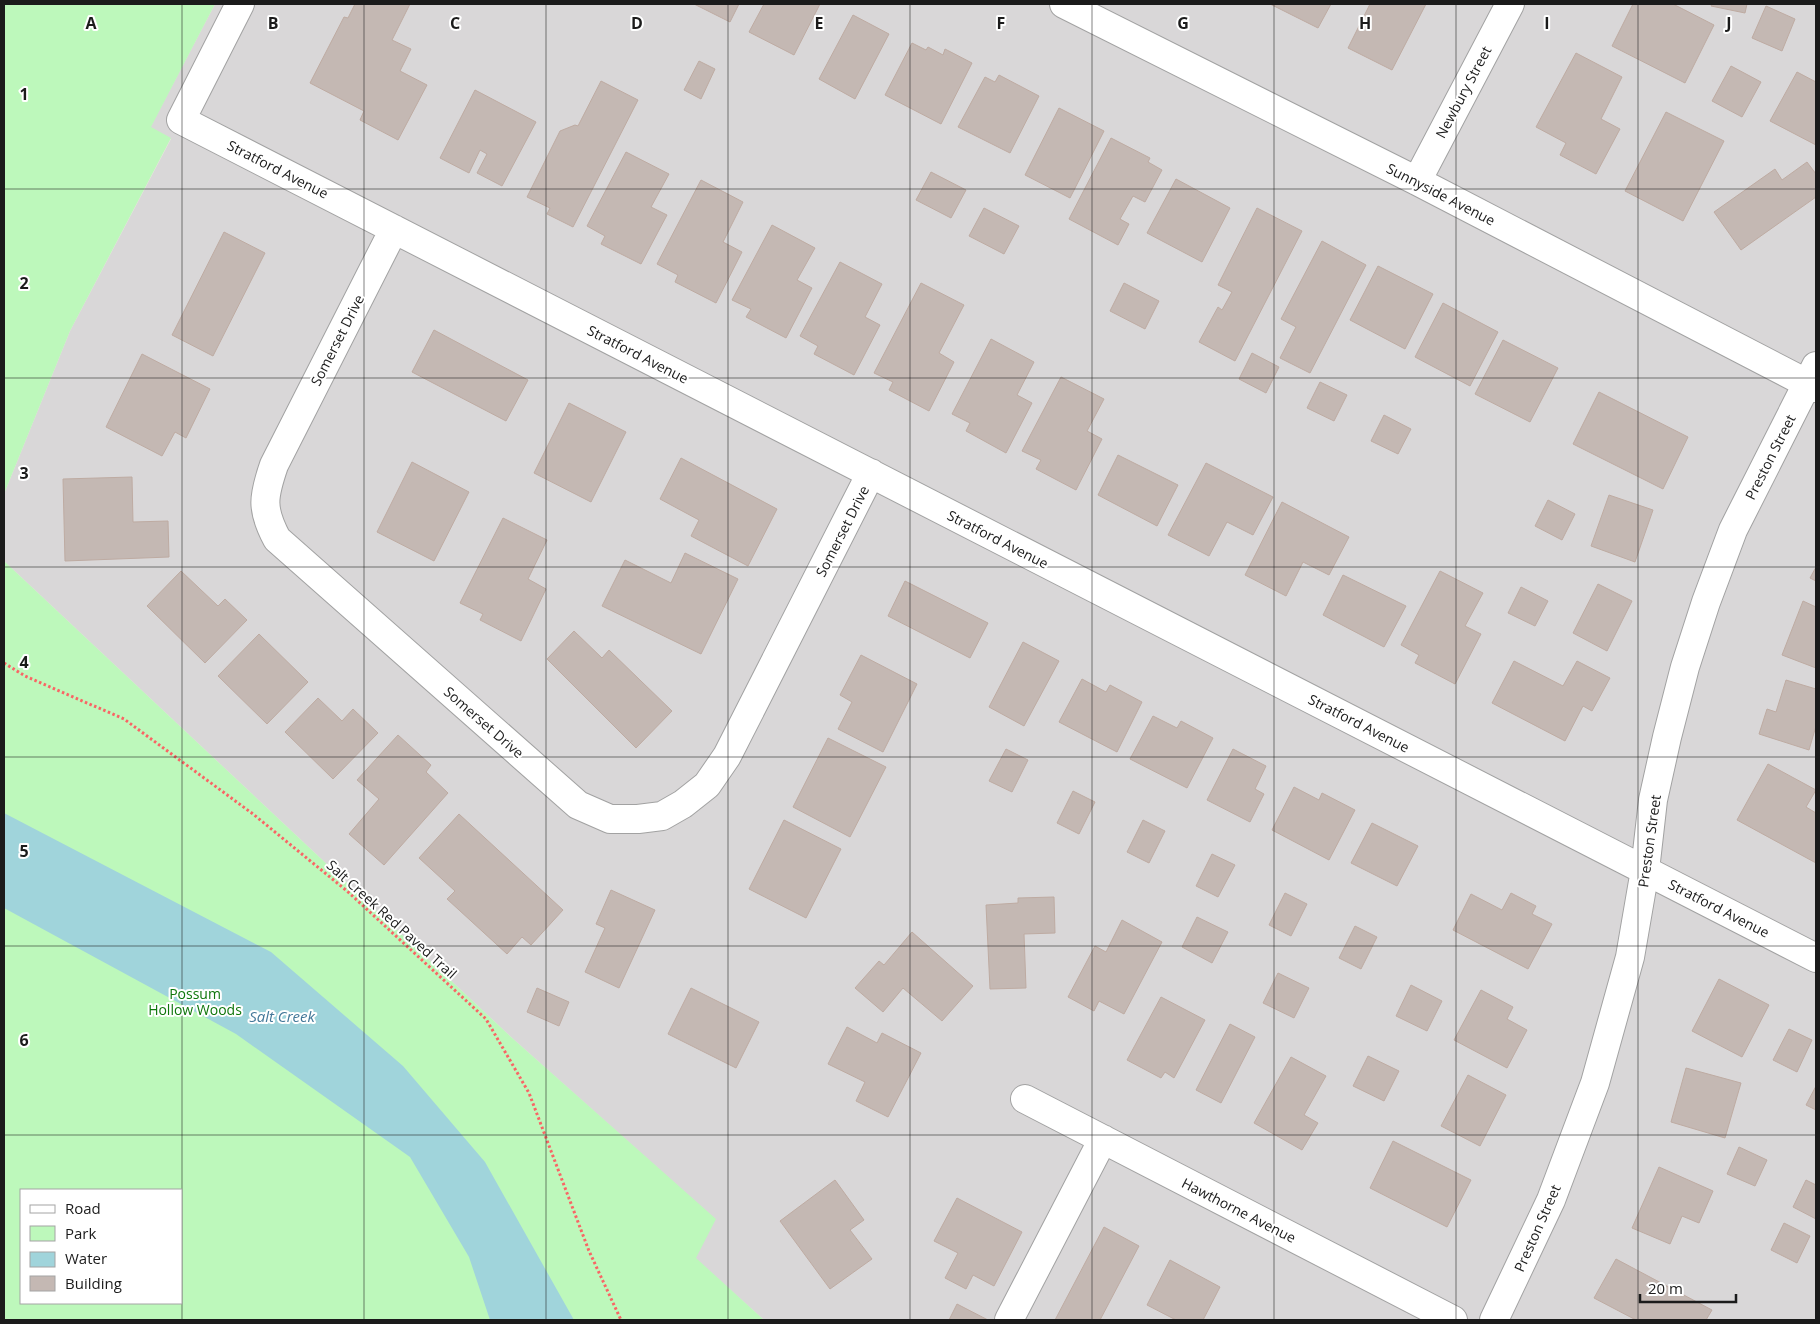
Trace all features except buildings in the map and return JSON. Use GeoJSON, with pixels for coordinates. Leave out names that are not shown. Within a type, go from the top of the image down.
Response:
{"type":"FeatureCollection","features":[{"type":"Feature","properties":{"kind":"street","name":"Stratford Avenue"},"geometry":{"type":"LineString","coordinates":[[240,4],[181,120],[1816,958]]}},
{"type":"Feature","properties":{"kind":"street","name":"Sunnyside Avenue"},"geometry":{"type":"LineString","coordinates":[[1064,4],[1813,379]]}},
{"type":"Feature","properties":{"kind":"street","name":"Newbury Street"},"geometry":{"type":"LineString","coordinates":[[1417,181],[1510,4]]}},
{"type":"Feature","properties":{"kind":"street","name":"Somerset Drive"},"geometry":{"type":"LineString","coordinates":[[394,229],[274,465],[264,503],[269,523],[277,539],[578,805],[610,819],[638,819],[662,816],[683,804],[707,785],[727,756],[871,473]]}},
{"type":"Feature","properties":{"kind":"street","name":"Preston Street"},"geometry":{"type":"LineString","coordinates":[[1494,1320],[1551,1200],[1595,1083],[1630,957],[1645,870],[1653,800],[1667,737],[1685,667],[1706,602],[1733,530],[1813,379]]}},
{"type":"Feature","properties":{"kind":"street","name":"Hawthorne Avenue"},"geometry":{"type":"LineString","coordinates":[[1025,1100],[1453,1320]]}},
{"type":"Feature","properties":{"kind":"street"},"geometry":{"type":"LineString","coordinates":[[1009,1320],[1104,1139]]}},
{"type":"Feature","properties":{"kind":"path","name":"Salt Creek Red Paved Trail"},"geometry":{"type":"LineString","coordinates":[[4,663],[26,676],[124,719],[253,814],[347,891],[486,1020],[529,1093],[589,1250],[621,1320]]}},
{"type":"Feature","properties":{"kind":"shaded area"},"geometry":{"type":"Polygon","coordinates":[[[215,4],[1816,4],[1816,1320],[764,1320],[695,1258],[715,1219],[511,1037],[4,561],[4,494],[70,331],[171,139],[150,128],[215,4]]]}},
{"type":"Feature","properties":{"kind":"green space"},"geometry":{"type":"Polygon","coordinates":[[[4,4],[215,4],[151,127],[171,138],[70,331],[4,494],[4,4]]]}},
{"type":"Feature","properties":{"kind":"green space","name":"Possum Hollow Woods"},"geometry":{"type":"Polygon","coordinates":[[[4,561],[511,1037],[716,1219],[696,1258],[764,1320],[4,1320],[4,561]]]}},
{"type":"Feature","properties":{"kind":"water","name":"Salt Creek"},"geometry":{"type":"Polygon","coordinates":[[[4,813],[271,952],[403,1066],[485,1162],[574,1320],[490,1320],[469,1257],[410,1157],[236,1034],[4,908],[4,813]]]}}]}
